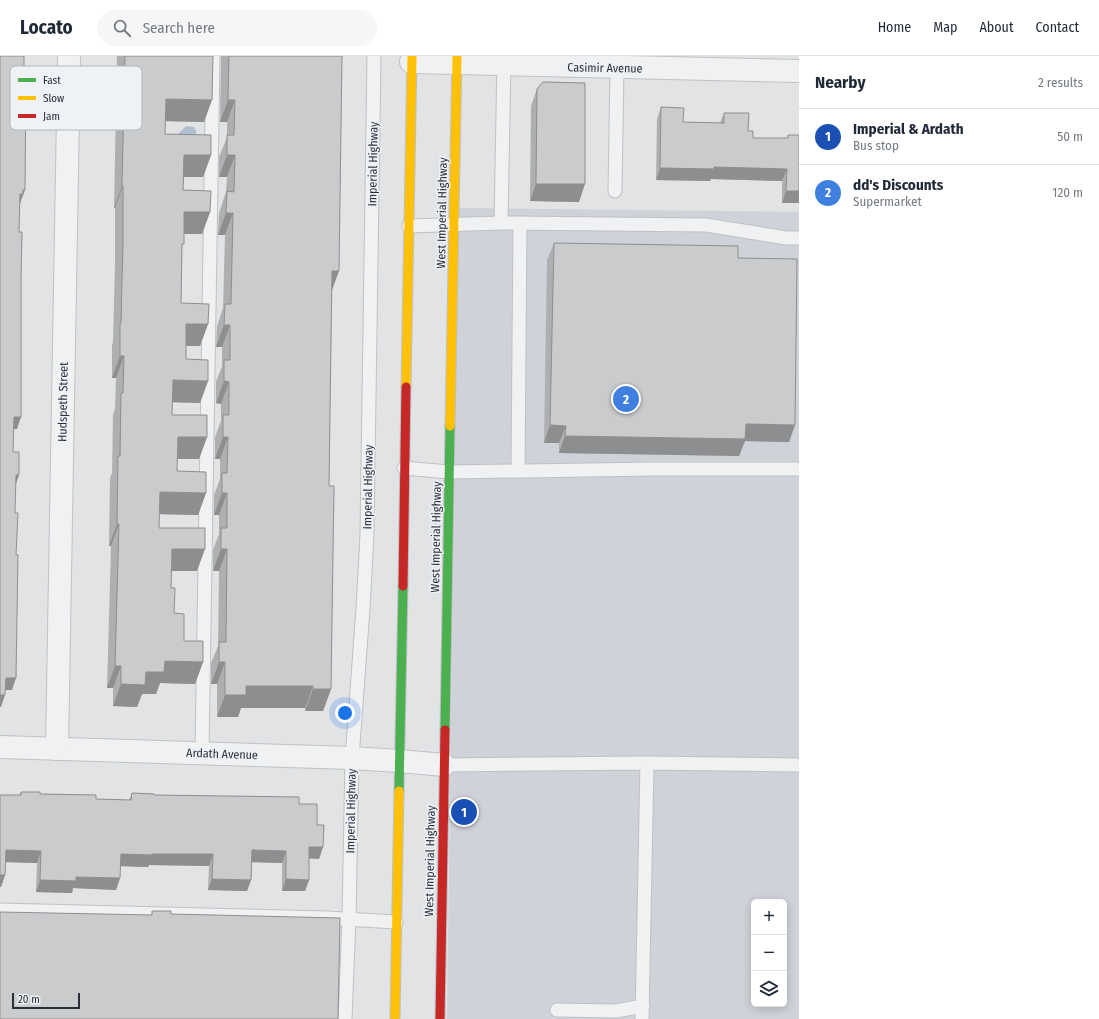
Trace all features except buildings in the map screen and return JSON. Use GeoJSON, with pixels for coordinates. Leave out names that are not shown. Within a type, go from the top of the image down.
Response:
{"type":"FeatureCollection","features":[{"type":"Feature","properties":{"kind":"main road"},"geometry":{"type":"LineString","coordinates":[[395,1019],[411,59]]}},
{"type":"Feature","properties":{"kind":"main road","name":"West Imperial Highway"},"geometry":{"type":"LineString","coordinates":[[440,1019],[457,59]]}},
{"type":"Feature","properties":{"kind":"street","name":"Hudspeth Street"},"geometry":{"type":"LineString","coordinates":[[69,56],[69,66]]}},
{"type":"Feature","properties":{"kind":"street","name":"Casimir Avenue"},"geometry":{"type":"LineString","coordinates":[[411,59],[504,61],[617,68],[664,62],[799,71]]}},
{"type":"Feature","properties":{"kind":"street","name":"Hudspeth Street"},"geometry":{"type":"LineString","coordinates":[[57,749],[68,130]]}},
{"type":"Feature","properties":{"kind":"street","name":"Ardath Avenue"},"geometry":{"type":"LineString","coordinates":[[0,747],[352,758],[399,760],[444,765]]}},
{"type":"Feature","properties":{"kind":"lane"},"geometry":{"type":"LineString","coordinates":[[202,753],[213,56]]}},
{"type":"Feature","properties":{"kind":"lane","name":"Imperial Highway"},"geometry":{"type":"LineString","coordinates":[[345,1019],[349,918],[352,758],[363,617],[367,536],[374,56]]}},
{"type":"Feature","properties":{"kind":"lane"},"geometry":{"type":"LineString","coordinates":[[501,223],[504,61]]}},
{"type":"Feature","properties":{"kind":"lane"},"geometry":{"type":"LineString","coordinates":[[615,191],[617,68]]}},
{"type":"Feature","properties":{"kind":"lane"},"geometry":{"type":"LineString","coordinates":[[409,226],[501,223],[706,225],[786,238],[799,238]]}},
{"type":"Feature","properties":{"kind":"lane"},"geometry":{"type":"LineString","coordinates":[[518,471],[520,223]]}},
{"type":"Feature","properties":{"kind":"lane"},"geometry":{"type":"LineString","coordinates":[[404,468],[449,472],[654,468],[799,469]]}},
{"type":"Feature","properties":{"kind":"lane"},"geometry":{"type":"LineString","coordinates":[[444,765],[647,763],[799,765]]}},
{"type":"Feature","properties":{"kind":"lane"},"geometry":{"type":"LineString","coordinates":[[642,1019],[647,763]]}},
{"type":"Feature","properties":{"kind":"lane"},"geometry":{"type":"LineString","coordinates":[[0,910],[349,918],[396,922]]}},
{"type":"Feature","properties":{"kind":"lane"},"geometry":{"type":"LineString","coordinates":[[557,1010],[616,1011],[643,1006]]}},
{"type":"Feature","properties":{"kind":"shaded area"},"geometry":{"type":"Polygon","coordinates":[[[458,208],[799,212],[799,1019],[447,1019],[458,208]]]}},
{"type":"Feature","properties":{"kind":"water"},"geometry":{"type":"Polygon","coordinates":[[[186,126],[194,127],[196,134],[178,134],[186,126]]]}},
{"type":"Feature","properties":{"kind":"traffic: fast"},"geometry":{"type":"LineString","coordinates":[[445,730],[450,426]]}},
{"type":"Feature","properties":{"kind":"traffic: fast"},"geometry":{"type":"LineString","coordinates":[[399,791],[403,586]]}},
{"type":"Feature","properties":{"kind":"traffic: slow"},"geometry":{"type":"LineString","coordinates":[[406,387],[412,56]]}},
{"type":"Feature","properties":{"kind":"traffic: slow"},"geometry":{"type":"LineString","coordinates":[[450,426],[457,56]]}},
{"type":"Feature","properties":{"kind":"traffic: slow"},"geometry":{"type":"LineString","coordinates":[[395,1019],[399,791]]}},
{"type":"Feature","properties":{"kind":"traffic: jam"},"geometry":{"type":"LineString","coordinates":[[403,586],[406,387]]}},
{"type":"Feature","properties":{"kind":"traffic: jam"},"geometry":{"type":"LineString","coordinates":[[440,1019],[445,730]]}},
{"type":"Feature","properties":{"kind":"place","name":"dd's Discounts"},"geometry":{"type":"Point","coordinates":[626,399]}},
{"type":"Feature","properties":{"kind":"place","name":"Imperial & Ardath"},"geometry":{"type":"Point","coordinates":[464,812]}}]}
